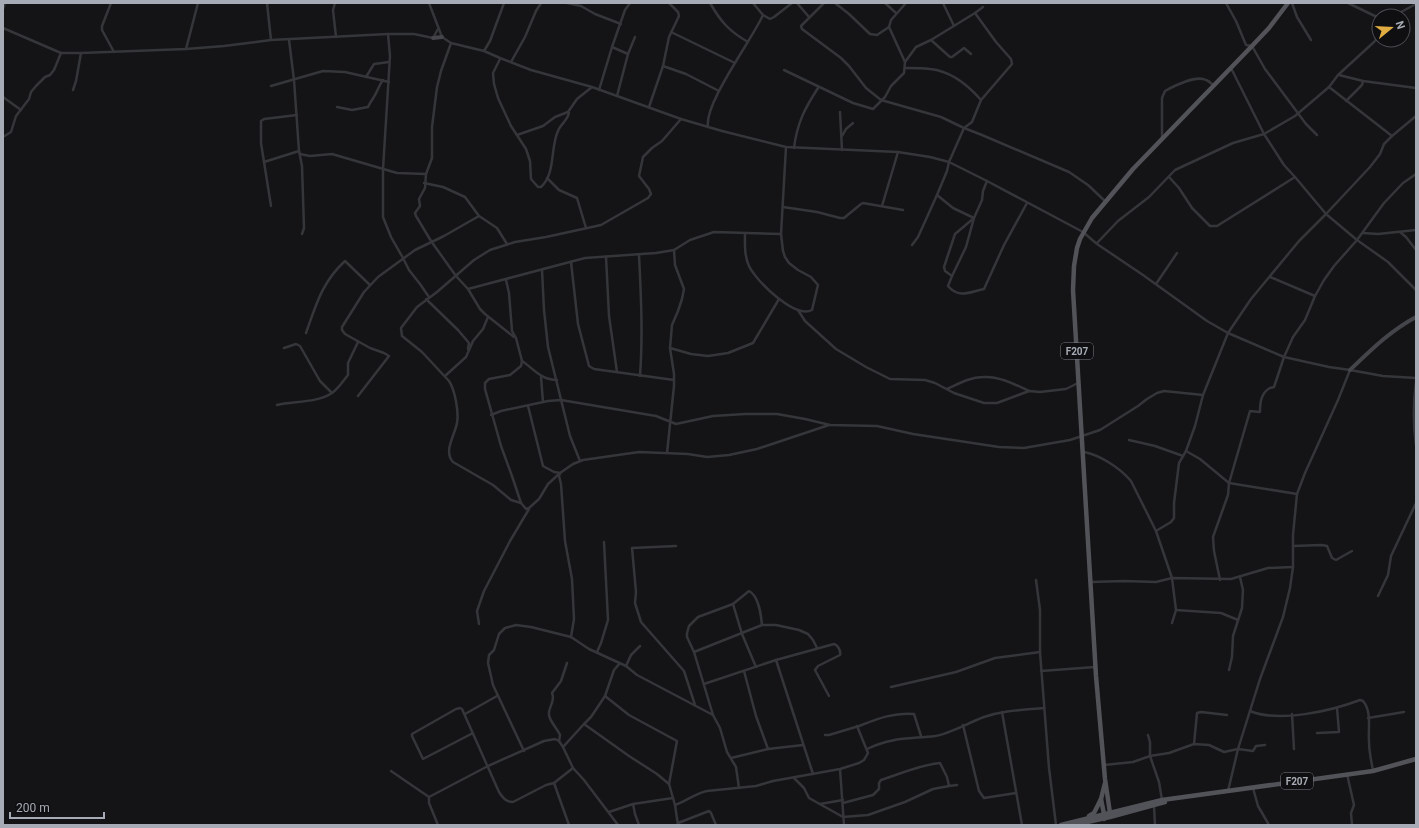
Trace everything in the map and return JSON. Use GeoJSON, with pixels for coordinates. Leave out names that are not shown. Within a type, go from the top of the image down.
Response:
{"type":"FeatureCollection","features":[{"type":"Feature","properties":{"kind":"main road","name":"F207"},"geometry":{"type":"LineString","coordinates":[[1107,816],[1109,804],[1105,779],[1090,582],[1084,452],[1073,290],[1074,266],[1077,248],[1083,232],[1092,218],[1133,169],[1269,28],[1288,3]]}},
{"type":"Feature","properties":{"kind":"main road","name":"F207"},"geometry":{"type":"LineString","coordinates":[[1074,825],[1093,823],[1107,816],[1162,800],[1373,771],[1416,759]]}},
{"type":"Feature","properties":{"kind":"main road","name":"F207"},"geometry":{"type":"LineString","coordinates":[[1105,779],[1101,798],[1107,816]]}},
{"type":"Feature","properties":{"kind":"main road"},"geometry":{"type":"LineString","coordinates":[[1086,818],[1094,813],[1101,798]]}},
{"type":"Feature","properties":{"kind":"main road","name":"F207"},"geometry":{"type":"LineString","coordinates":[[1061,825],[1086,818],[1107,816],[1177,799]]}},
{"type":"Feature","properties":{"kind":"main road"},"geometry":{"type":"LineString","coordinates":[[1109,804],[1119,809],[1129,809]]}},
{"type":"Feature","properties":{"kind":"street"},"geometry":{"type":"LineString","coordinates":[[3,9],[5,3]]}},
{"type":"Feature","properties":{"kind":"street"},"geometry":{"type":"LineString","coordinates":[[186,48],[198,3]]}},
{"type":"Feature","properties":{"kind":"street"},"geometry":{"type":"LineString","coordinates":[[267,3],[272,40]]}},
{"type":"Feature","properties":{"kind":"street"},"geometry":{"type":"LineString","coordinates":[[335,3],[333,10],[336,37]]}},
{"type":"Feature","properties":{"kind":"street"},"geometry":{"type":"LineString","coordinates":[[429,3],[442,37],[451,43],[484,51],[531,70],[592,87],[681,119],[786,147],[898,152],[930,157],[949,162],[1083,232],[1097,244],[1207,321],[1228,333],[1284,357],[1329,367],[1383,376],[1416,378]]}},
{"type":"Feature","properties":{"kind":"street"},"geometry":{"type":"LineString","coordinates":[[484,51],[490,41],[504,3]]}},
{"type":"Feature","properties":{"kind":"street"},"geometry":{"type":"LineString","coordinates":[[511,62],[541,3]]}},
{"type":"Feature","properties":{"kind":"street"},"geometry":{"type":"LineString","coordinates":[[567,3],[581,6],[595,14],[621,24]]}},
{"type":"Feature","properties":{"kind":"street"},"geometry":{"type":"LineString","coordinates":[[599,90],[625,10],[630,3]]}},
{"type":"Feature","properties":{"kind":"street"},"geometry":{"type":"LineString","coordinates":[[649,108],[663,66],[671,32],[679,14],[669,3]]}},
{"type":"Feature","properties":{"kind":"street"},"geometry":{"type":"LineString","coordinates":[[710,3],[726,27],[735,35],[748,42]]}},
{"type":"Feature","properties":{"kind":"street"},"geometry":{"type":"LineString","coordinates":[[753,3],[763,15],[770,19],[792,3]]}},
{"type":"Feature","properties":{"kind":"street"},"geometry":{"type":"LineString","coordinates":[[797,3],[809,17]]}},
{"type":"Feature","properties":{"kind":"street"},"geometry":{"type":"LineString","coordinates":[[824,3],[801,26],[803,31],[841,58],[866,88],[881,100],[941,117],[1069,172],[1106,202]]}},
{"type":"Feature","properties":{"kind":"street"},"geometry":{"type":"LineString","coordinates":[[835,3],[870,34],[877,35],[889,27],[891,20],[906,3]]}},
{"type":"Feature","properties":{"kind":"street"},"geometry":{"type":"LineString","coordinates":[[885,3],[896,13]]}},
{"type":"Feature","properties":{"kind":"street"},"geometry":{"type":"LineString","coordinates":[[943,3],[954,26]]}},
{"type":"Feature","properties":{"kind":"street"},"geometry":{"type":"LineString","coordinates":[[1226,3],[1236,20],[1246,45],[1252,46],[1265,69],[1298,113],[1317,135]]}},
{"type":"Feature","properties":{"kind":"street"},"geometry":{"type":"LineString","coordinates":[[1292,3],[1297,17],[1311,40]]}},
{"type":"Feature","properties":{"kind":"street"},"geometry":{"type":"LineString","coordinates":[[1348,3],[1371,14]]}},
{"type":"Feature","properties":{"kind":"street"},"geometry":{"type":"LineString","coordinates":[[110,4],[102,30],[114,52]]}},
{"type":"Feature","properties":{"kind":"street"},"geometry":{"type":"LineString","coordinates":[[905,62],[916,48],[983,7]]}},
{"type":"Feature","properties":{"kind":"street"},"geometry":{"type":"LineString","coordinates":[[912,246],[918,237],[937,195],[949,162],[964,128],[972,122],[981,100],[1012,64],[1012,61],[975,13]]}},
{"type":"Feature","properties":{"kind":"street"},"geometry":{"type":"LineString","coordinates":[[708,127],[708,115],[735,63],[763,15]]}},
{"type":"Feature","properties":{"kind":"street"},"geometry":{"type":"LineString","coordinates":[[784,70],[853,103],[873,109],[888,94],[891,86],[904,73],[905,68],[905,62],[889,27]]}},
{"type":"Feature","properties":{"kind":"street"},"geometry":{"type":"LineString","coordinates":[[3,28],[61,52],[81,53],[224,46],[272,40],[388,34],[414,34],[433,38],[442,37]]}},
{"type":"Feature","properties":{"kind":"street"},"geometry":{"type":"LineString","coordinates":[[433,38],[438,29]]}},
{"type":"Feature","properties":{"kind":"street"},"geometry":{"type":"LineString","coordinates":[[671,32],[735,63]]}},
{"type":"Feature","properties":{"kind":"street"},"geometry":{"type":"LineString","coordinates":[[388,34],[389,82],[383,169],[383,217],[391,237],[409,270],[420,284],[428,298],[469,343],[468,352]]}},
{"type":"Feature","properties":{"kind":"street"},"geometry":{"type":"LineString","coordinates":[[616,96],[628,54],[635,37]]}},
{"type":"Feature","properties":{"kind":"street"},"geometry":{"type":"LineString","coordinates":[[289,40],[303,180],[304,228],[302,234]]}},
{"type":"Feature","properties":{"kind":"street"},"geometry":{"type":"LineString","coordinates":[[931,40],[950,57],[964,48],[971,54]]}},
{"type":"Feature","properties":{"kind":"street"},"geometry":{"type":"LineString","coordinates":[[451,43],[437,87],[432,127],[432,158],[426,174],[424,183],[425,188],[419,199],[420,206],[415,213],[432,242],[456,276],[468,289],[480,309],[488,317],[516,338]]}},
{"type":"Feature","properties":{"kind":"street"},"geometry":{"type":"LineString","coordinates":[[1097,244],[1118,221],[1149,197],[1175,170],[1227,146],[1264,134],[1298,113],[1329,87],[1338,75],[1371,45]]}},
{"type":"Feature","properties":{"kind":"street"},"geometry":{"type":"LineString","coordinates":[[612,47],[628,54]]}},
{"type":"Feature","properties":{"kind":"street"},"geometry":{"type":"LineString","coordinates":[[3,137],[11,132],[16,116],[36,86],[54,70],[61,52]]}},
{"type":"Feature","properties":{"kind":"street"},"geometry":{"type":"LineString","coordinates":[[73,90],[81,53]]}},
{"type":"Feature","properties":{"kind":"street"},"geometry":{"type":"LineString","coordinates":[[500,58],[493,73],[498,98],[511,126],[526,149],[530,161],[531,179],[538,187],[541,187],[547,178],[558,130],[564,124],[568,116],[568,112]]}},
{"type":"Feature","properties":{"kind":"street"},"geometry":{"type":"LineString","coordinates":[[366,77],[374,64],[389,62]]}},
{"type":"Feature","properties":{"kind":"street"},"geometry":{"type":"LineString","coordinates":[[663,66],[686,74],[720,91]]}},
{"type":"Feature","properties":{"kind":"street"},"geometry":{"type":"LineString","coordinates":[[905,68],[931,69],[944,72],[971,89],[981,100]]}},
{"type":"Feature","properties":{"kind":"street"},"geometry":{"type":"LineString","coordinates":[[1231,68],[1264,134],[1284,164],[1326,214],[1357,240],[1388,262],[1416,290]]}},
{"type":"Feature","properties":{"kind":"street"},"geometry":{"type":"LineString","coordinates":[[271,86],[323,71],[345,72],[389,82]]}},
{"type":"Feature","properties":{"kind":"street"},"geometry":{"type":"LineString","coordinates":[[360,76],[368,72]]}},
{"type":"Feature","properties":{"kind":"street"},"geometry":{"type":"LineString","coordinates":[[1338,75],[1363,81],[1416,88]]}},
{"type":"Feature","properties":{"kind":"street"},"geometry":{"type":"LineString","coordinates":[[1162,140],[1162,98],[1165,91],[1179,84],[1202,78],[1214,86]]}},
{"type":"Feature","properties":{"kind":"street"},"geometry":{"type":"LineString","coordinates":[[337,107],[352,110],[368,107],[377,88],[383,80]]}},
{"type":"Feature","properties":{"kind":"street"},"geometry":{"type":"LineString","coordinates":[[1346,101],[1362,85],[1363,81]]}},
{"type":"Feature","properties":{"kind":"street"},"geometry":{"type":"LineString","coordinates":[[517,135],[543,126],[568,112],[577,99],[592,87]]}},
{"type":"Feature","properties":{"kind":"street"},"geometry":{"type":"LineString","coordinates":[[794,148],[796,131],[802,115],[818,87]]}},
{"type":"Feature","properties":{"kind":"street"},"geometry":{"type":"LineString","coordinates":[[1329,87],[1392,136]]}},
{"type":"Feature","properties":{"kind":"street"},"geometry":{"type":"LineString","coordinates":[[3,97],[21,110]]}},
{"type":"Feature","properties":{"kind":"street"},"geometry":{"type":"LineString","coordinates":[[840,112],[842,150]]}},
{"type":"Feature","properties":{"kind":"street"},"geometry":{"type":"LineString","coordinates":[[271,206],[260,143],[261,121],[264,119],[297,115]]}},
{"type":"Feature","properties":{"kind":"street"},"geometry":{"type":"LineString","coordinates":[[1156,531],[1171,522],[1174,518],[1174,503],[1179,463],[1186,451],[1195,426],[1203,395],[1228,333],[1251,299],[1299,241],[1370,167],[1380,154],[1384,144],[1416,116]]}},
{"type":"Feature","properties":{"kind":"street"},"geometry":{"type":"LineString","coordinates":[[521,503],[511,500],[493,485],[450,459],[449,452],[457,423],[458,412],[452,386],[445,376],[422,352],[402,336],[400,332],[401,328],[417,307],[474,260],[490,250],[507,244],[601,225],[648,198],[651,194],[649,189],[639,176],[643,158],[652,148],[662,141],[681,119]]}},
{"type":"Feature","properties":{"kind":"street"},"geometry":{"type":"LineString","coordinates":[[842,137],[846,129],[853,123]]}},
{"type":"Feature","properties":{"kind":"street"},"geometry":{"type":"LineString","coordinates":[[745,232],[746,257],[749,267],[759,280],[779,299],[798,310],[809,312],[812,310],[818,285],[811,277],[789,263],[785,257],[781,234],[786,147]]}},
{"type":"Feature","properties":{"kind":"street"},"geometry":{"type":"LineString","coordinates":[[299,151],[300,154],[310,156],[332,154],[397,173],[426,174]]}},
{"type":"Feature","properties":{"kind":"street"},"geometry":{"type":"LineString","coordinates":[[264,162],[299,151]]}},
{"type":"Feature","properties":{"kind":"street"},"geometry":{"type":"LineString","coordinates":[[882,206],[898,152]]}},
{"type":"Feature","properties":{"kind":"street"},"geometry":{"type":"LineString","coordinates":[[1220,580],[1214,551],[1213,537],[1228,495],[1229,483],[1250,412],[1260,412],[1260,400],[1266,390],[1274,387],[1284,357],[1293,337],[1305,320],[1315,296],[1334,266],[1357,240],[1384,203],[1403,182],[1416,174]]}},
{"type":"Feature","properties":{"kind":"street"},"geometry":{"type":"LineString","coordinates":[[1169,177],[1179,188],[1192,208],[1210,226],[1213,227],[1295,177]]}},
{"type":"Feature","properties":{"kind":"street"},"geometry":{"type":"LineString","coordinates":[[547,178],[558,190],[577,198],[586,228]]}},
{"type":"Feature","properties":{"kind":"street"},"geometry":{"type":"LineString","coordinates":[[987,181],[966,247],[948,286],[954,291],[962,294],[984,289],[1004,245],[1027,202]]}},
{"type":"Feature","properties":{"kind":"street"},"geometry":{"type":"LineString","coordinates":[[424,183],[443,187],[465,196],[479,216],[497,228],[507,244]]}},
{"type":"Feature","properties":{"kind":"street"},"geometry":{"type":"LineString","coordinates":[[937,195],[953,208],[974,218]]}},
{"type":"Feature","properties":{"kind":"street"},"geometry":{"type":"LineString","coordinates":[[783,207],[817,212],[840,218],[848,216],[861,204],[903,210]]}},
{"type":"Feature","properties":{"kind":"street"},"geometry":{"type":"LineString","coordinates":[[358,396],[388,356],[358,342],[345,334],[342,330],[342,327],[364,292],[378,276],[415,250],[479,216]]}},
{"type":"Feature","properties":{"kind":"street"},"geometry":{"type":"LineString","coordinates":[[952,276],[945,270],[944,266],[955,234],[974,218]]}},
{"type":"Feature","properties":{"kind":"street"},"geometry":{"type":"LineString","coordinates":[[1362,233],[1378,234],[1416,230]]}},
{"type":"Feature","properties":{"kind":"street"},"geometry":{"type":"LineString","coordinates":[[1400,231],[1416,250]]}},
{"type":"Feature","properties":{"kind":"street"},"geometry":{"type":"LineString","coordinates":[[468,289],[585,258],[639,255],[674,250],[690,240],[714,232],[781,234]]}},
{"type":"Feature","properties":{"kind":"street"},"geometry":{"type":"LineString","coordinates":[[667,453],[674,380],[670,348],[672,325],[682,299],[684,289],[675,264],[674,250]]}},
{"type":"Feature","properties":{"kind":"street"},"geometry":{"type":"LineString","coordinates":[[1156,285],[1177,253]]}},
{"type":"Feature","properties":{"kind":"street"},"geometry":{"type":"LineString","coordinates":[[639,255],[641,292],[640,325],[642,342],[640,376]]}},
{"type":"Feature","properties":{"kind":"street"},"geometry":{"type":"LineString","coordinates":[[606,257],[609,316],[617,372]]}},
{"type":"Feature","properties":{"kind":"street"},"geometry":{"type":"LineString","coordinates":[[306,333],[319,296],[327,281],[345,261],[370,285]]}},
{"type":"Feature","properties":{"kind":"street"},"geometry":{"type":"LineString","coordinates":[[571,262],[578,324],[589,366],[594,369],[674,380]]}},
{"type":"Feature","properties":{"kind":"street"},"geometry":{"type":"LineString","coordinates":[[542,270],[548,347],[570,436],[580,461]]}},
{"type":"Feature","properties":{"kind":"street"},"geometry":{"type":"LineString","coordinates":[[1270,277],[1315,296]]}},
{"type":"Feature","properties":{"kind":"street"},"geometry":{"type":"LineString","coordinates":[[506,280],[509,293],[512,331],[516,338],[522,361],[521,366],[510,375],[489,379],[486,383],[485,389],[501,446],[521,503],[524,508],[529,508]]}},
{"type":"Feature","properties":{"kind":"street"},"geometry":{"type":"LineString","coordinates":[[670,348],[691,354],[708,356],[728,353],[752,343],[779,299]]}},
{"type":"Feature","properties":{"kind":"street"},"geometry":{"type":"LineString","coordinates":[[798,310],[805,320],[836,348],[866,367],[890,378],[925,380],[935,383],[946,390],[984,403],[997,403],[1029,391],[1054,391],[1066,389],[1079,383]]}},
{"type":"Feature","properties":{"kind":"street"},"geometry":{"type":"LineString","coordinates":[[445,376],[466,357],[473,342],[483,329],[488,317]]}},
{"type":"Feature","properties":{"kind":"street"},"geometry":{"type":"LineString","coordinates":[[1228,791],[1238,749],[1260,679],[1283,617],[1293,568],[1297,494],[1305,473],[1350,370],[1379,342],[1403,324],[1416,317]]}},
{"type":"Feature","properties":{"kind":"street"},"geometry":{"type":"LineString","coordinates":[[277,405],[295,401],[310,401],[332,393],[348,375],[348,364],[358,342]]}},
{"type":"Feature","properties":{"kind":"street"},"geometry":{"type":"LineString","coordinates":[[284,348],[296,344],[300,346],[320,381],[332,393]]}},
{"type":"Feature","properties":{"kind":"street"},"geometry":{"type":"LineString","coordinates":[[522,361],[530,366],[541,377],[549,380],[557,380]]}},
{"type":"Feature","properties":{"kind":"street"},"geometry":{"type":"LineString","coordinates":[[541,377],[542,402]]}},
{"type":"Feature","properties":{"kind":"street"},"geometry":{"type":"LineString","coordinates":[[946,390],[964,381],[983,377],[1005,380],[1029,391]]}},
{"type":"Feature","properties":{"kind":"street"},"geometry":{"type":"LineString","coordinates":[[1416,382],[1413,413],[1416,445]]}},
{"type":"Feature","properties":{"kind":"street"},"geometry":{"type":"LineString","coordinates":[[491,414],[542,402],[561,400],[656,416],[676,424],[713,416],[776,414],[830,425],[878,426],[913,434],[999,447],[1024,448],[1070,440],[1100,430],[1147,399],[1164,391],[1203,395]]}},
{"type":"Feature","properties":{"kind":"street"},"geometry":{"type":"LineString","coordinates":[[528,406],[543,466],[554,472],[560,473]]}},
{"type":"Feature","properties":{"kind":"street"},"geometry":{"type":"LineString","coordinates":[[479,624],[477,611],[484,591],[529,508],[539,499],[548,484],[573,464],[592,458],[639,452],[707,457],[728,455],[757,449],[830,425]]}},
{"type":"Feature","properties":{"kind":"street"},"geometry":{"type":"LineString","coordinates":[[1129,440],[1155,446],[1183,456]]}},
{"type":"Feature","properties":{"kind":"street"},"geometry":{"type":"LineString","coordinates":[[1186,451],[1200,459],[1229,483],[1297,494]]}},
{"type":"Feature","properties":{"kind":"street"},"geometry":{"type":"LineString","coordinates":[[1084,452],[1097,457],[1126,475],[1131,481],[1156,531],[1172,578],[1176,610],[1172,623]]}},
{"type":"Feature","properties":{"kind":"street"},"geometry":{"type":"LineString","coordinates":[[560,473],[559,476],[561,484],[565,541],[572,579],[574,619],[572,638]]}},
{"type":"Feature","properties":{"kind":"street"},"geometry":{"type":"LineString","coordinates":[[1378,596],[1388,575],[1391,556],[1416,503]]}},
{"type":"Feature","properties":{"kind":"street"},"geometry":{"type":"LineString","coordinates":[[597,652],[608,620],[604,542]]}},
{"type":"Feature","properties":{"kind":"street"},"geometry":{"type":"LineString","coordinates":[[676,546],[632,548],[636,592],[635,603],[641,622],[684,671],[696,706]]}},
{"type":"Feature","properties":{"kind":"street"},"geometry":{"type":"LineString","coordinates":[[1293,546],[1327,546],[1332,558],[1336,560],[1352,551]]}},
{"type":"Feature","properties":{"kind":"street"},"geometry":{"type":"LineString","coordinates":[[1090,582],[1156,582],[1172,578],[1220,580],[1240,577],[1268,568],[1293,568]]}},
{"type":"Feature","properties":{"kind":"street"},"geometry":{"type":"LineString","coordinates":[[1229,670],[1232,657],[1233,636],[1242,608],[1243,590],[1240,577]]}},
{"type":"Feature","properties":{"kind":"street"},"geometry":{"type":"LineString","coordinates":[[1036,580],[1040,610],[1040,652],[1044,708],[1056,825]]}},
{"type":"Feature","properties":{"kind":"street"},"geometry":{"type":"LineString","coordinates":[[739,788],[736,767],[727,752],[720,728],[713,715],[694,652],[687,637],[689,626],[692,621],[698,617],[733,604],[747,592],[751,592],[756,599],[761,615],[762,625]]}},
{"type":"Feature","properties":{"kind":"street"},"geometry":{"type":"LineString","coordinates":[[733,604],[742,634],[756,667]]}},
{"type":"Feature","properties":{"kind":"street"},"geometry":{"type":"LineString","coordinates":[[1176,610],[1221,613],[1238,620]]}},
{"type":"Feature","properties":{"kind":"street"},"geometry":{"type":"LineString","coordinates":[[524,751],[497,696],[493,686],[488,663],[489,655],[494,650],[499,634],[505,628],[516,625],[531,627],[572,638],[589,649],[626,666],[637,675],[713,715]]}},
{"type":"Feature","properties":{"kind":"street"},"geometry":{"type":"LineString","coordinates":[[694,652],[762,625],[776,625],[800,630],[808,634],[817,648]]}},
{"type":"Feature","properties":{"kind":"street"},"geometry":{"type":"LineString","coordinates":[[704,684],[744,672],[776,660],[834,644],[838,646],[840,653],[838,657],[818,666],[815,670],[829,696]]}},
{"type":"Feature","properties":{"kind":"street"},"geometry":{"type":"LineString","coordinates":[[626,666],[631,655],[640,646]]}},
{"type":"Feature","properties":{"kind":"street"},"geometry":{"type":"LineString","coordinates":[[891,687],[956,672],[995,658],[1040,652]]}},
{"type":"Feature","properties":{"kind":"street"},"geometry":{"type":"LineString","coordinates":[[776,660],[813,774]]}},
{"type":"Feature","properties":{"kind":"street"},"geometry":{"type":"LineString","coordinates":[[559,741],[560,735],[550,719],[549,713],[554,695],[552,693],[561,681],[567,663]]}},
{"type":"Feature","properties":{"kind":"street"},"geometry":{"type":"LineString","coordinates":[[563,747],[592,717],[605,696],[614,670],[620,663]]}},
{"type":"Feature","properties":{"kind":"street"},"geometry":{"type":"LineString","coordinates":[[1041,671],[1096,667]]}},
{"type":"Feature","properties":{"kind":"street"},"geometry":{"type":"LineString","coordinates":[[744,672],[756,716],[768,749]]}},
{"type":"Feature","properties":{"kind":"street"},"geometry":{"type":"LineString","coordinates":[[465,714],[497,696]]}},
{"type":"Feature","properties":{"kind":"street"},"geometry":{"type":"LineString","coordinates":[[605,696],[629,715],[677,741],[669,784],[675,805],[678,824],[709,811],[712,812],[716,825]]}},
{"type":"Feature","properties":{"kind":"street"},"geometry":{"type":"LineString","coordinates":[[1250,711],[1258,714],[1279,716],[1317,713],[1360,700],[1363,701],[1367,707],[1369,742],[1373,771]]}},
{"type":"Feature","properties":{"kind":"street"},"geometry":{"type":"LineString","coordinates":[[867,749],[880,743],[921,736],[937,735],[1002,712],[1044,708]]}},
{"type":"Feature","properties":{"kind":"street"},"geometry":{"type":"LineString","coordinates":[[1317,733],[1339,732],[1337,708]]}},
{"type":"Feature","properties":{"kind":"street"},"geometry":{"type":"LineString","coordinates":[[473,733],[423,759],[412,734],[456,709],[462,709],[465,714],[499,792],[507,801],[513,802],[542,787],[554,783],[573,768]]}},
{"type":"Feature","properties":{"kind":"street"},"geometry":{"type":"LineString","coordinates":[[1002,712],[1022,825]]}},
{"type":"Feature","properties":{"kind":"street"},"geometry":{"type":"LineString","coordinates":[[1194,744],[1197,713],[1201,712],[1227,715]]}},
{"type":"Feature","properties":{"kind":"street"},"geometry":{"type":"LineString","coordinates":[[1368,718],[1404,712]]}},
{"type":"Feature","properties":{"kind":"street"},"geometry":{"type":"LineString","coordinates":[[825,735],[829,735],[875,719],[900,714],[914,714],[921,736]]}},
{"type":"Feature","properties":{"kind":"street"},"geometry":{"type":"LineString","coordinates":[[1292,714],[1294,749]]}},
{"type":"Feature","properties":{"kind":"street"},"geometry":{"type":"LineString","coordinates":[[584,724],[657,774],[669,784]]}},
{"type":"Feature","properties":{"kind":"street"},"geometry":{"type":"LineString","coordinates":[[963,725],[979,791],[984,798],[1016,793]]}},
{"type":"Feature","properties":{"kind":"street"},"geometry":{"type":"LineString","coordinates":[[675,805],[686,801],[700,792],[756,786],[773,781],[840,769],[859,764],[864,760],[868,753],[857,726]]}},
{"type":"Feature","properties":{"kind":"street"},"geometry":{"type":"LineString","coordinates":[[1148,735],[1150,742],[1150,756],[1159,782],[1162,800]]}},
{"type":"Feature","properties":{"kind":"street"},"geometry":{"type":"LineString","coordinates":[[429,797],[488,766],[544,741],[555,739],[559,741],[563,747],[573,768],[618,825]]}},
{"type":"Feature","properties":{"kind":"street"},"geometry":{"type":"LineString","coordinates":[[1104,765],[1133,762],[1150,756],[1169,753],[1194,744],[1210,745],[1224,752],[1238,749],[1253,751],[1256,746],[1265,745]]}},
{"type":"Feature","properties":{"kind":"street"},"geometry":{"type":"LineString","coordinates":[[731,758],[768,749],[803,745]]}},
{"type":"Feature","properties":{"kind":"street"},"geometry":{"type":"LineString","coordinates":[[819,804],[843,802],[873,795],[879,789],[880,780],[922,766],[933,764],[940,764],[947,777],[949,786]]}},
{"type":"Feature","properties":{"kind":"street"},"geometry":{"type":"LineString","coordinates":[[840,769],[844,825]]}},
{"type":"Feature","properties":{"kind":"street"},"geometry":{"type":"LineString","coordinates":[[392,771],[429,797]]}},
{"type":"Feature","properties":{"kind":"street"},"geometry":{"type":"LineString","coordinates":[[1347,774],[1354,805],[1351,813],[1352,825]]}},
{"type":"Feature","properties":{"kind":"street"},"geometry":{"type":"LineString","coordinates":[[794,778],[804,788],[809,798],[843,817],[868,815],[933,789],[957,785]]}},
{"type":"Feature","properties":{"kind":"street"},"geometry":{"type":"LineString","coordinates":[[554,783],[569,825]]}},
{"type":"Feature","properties":{"kind":"street"},"geometry":{"type":"LineString","coordinates":[[1253,788],[1258,806],[1263,812],[1269,825]]}},
{"type":"Feature","properties":{"kind":"street"},"geometry":{"type":"LineString","coordinates":[[429,797],[429,803],[438,825]]}},
{"type":"Feature","properties":{"kind":"street"},"geometry":{"type":"LineString","coordinates":[[609,812],[633,804],[673,798]]}},
{"type":"Feature","properties":{"kind":"street"},"geometry":{"type":"LineString","coordinates":[[633,804],[639,825]]}},
{"type":"Feature","properties":{"kind":"street"},"geometry":{"type":"LineString","coordinates":[[1154,805],[1155,825]]}}]}
